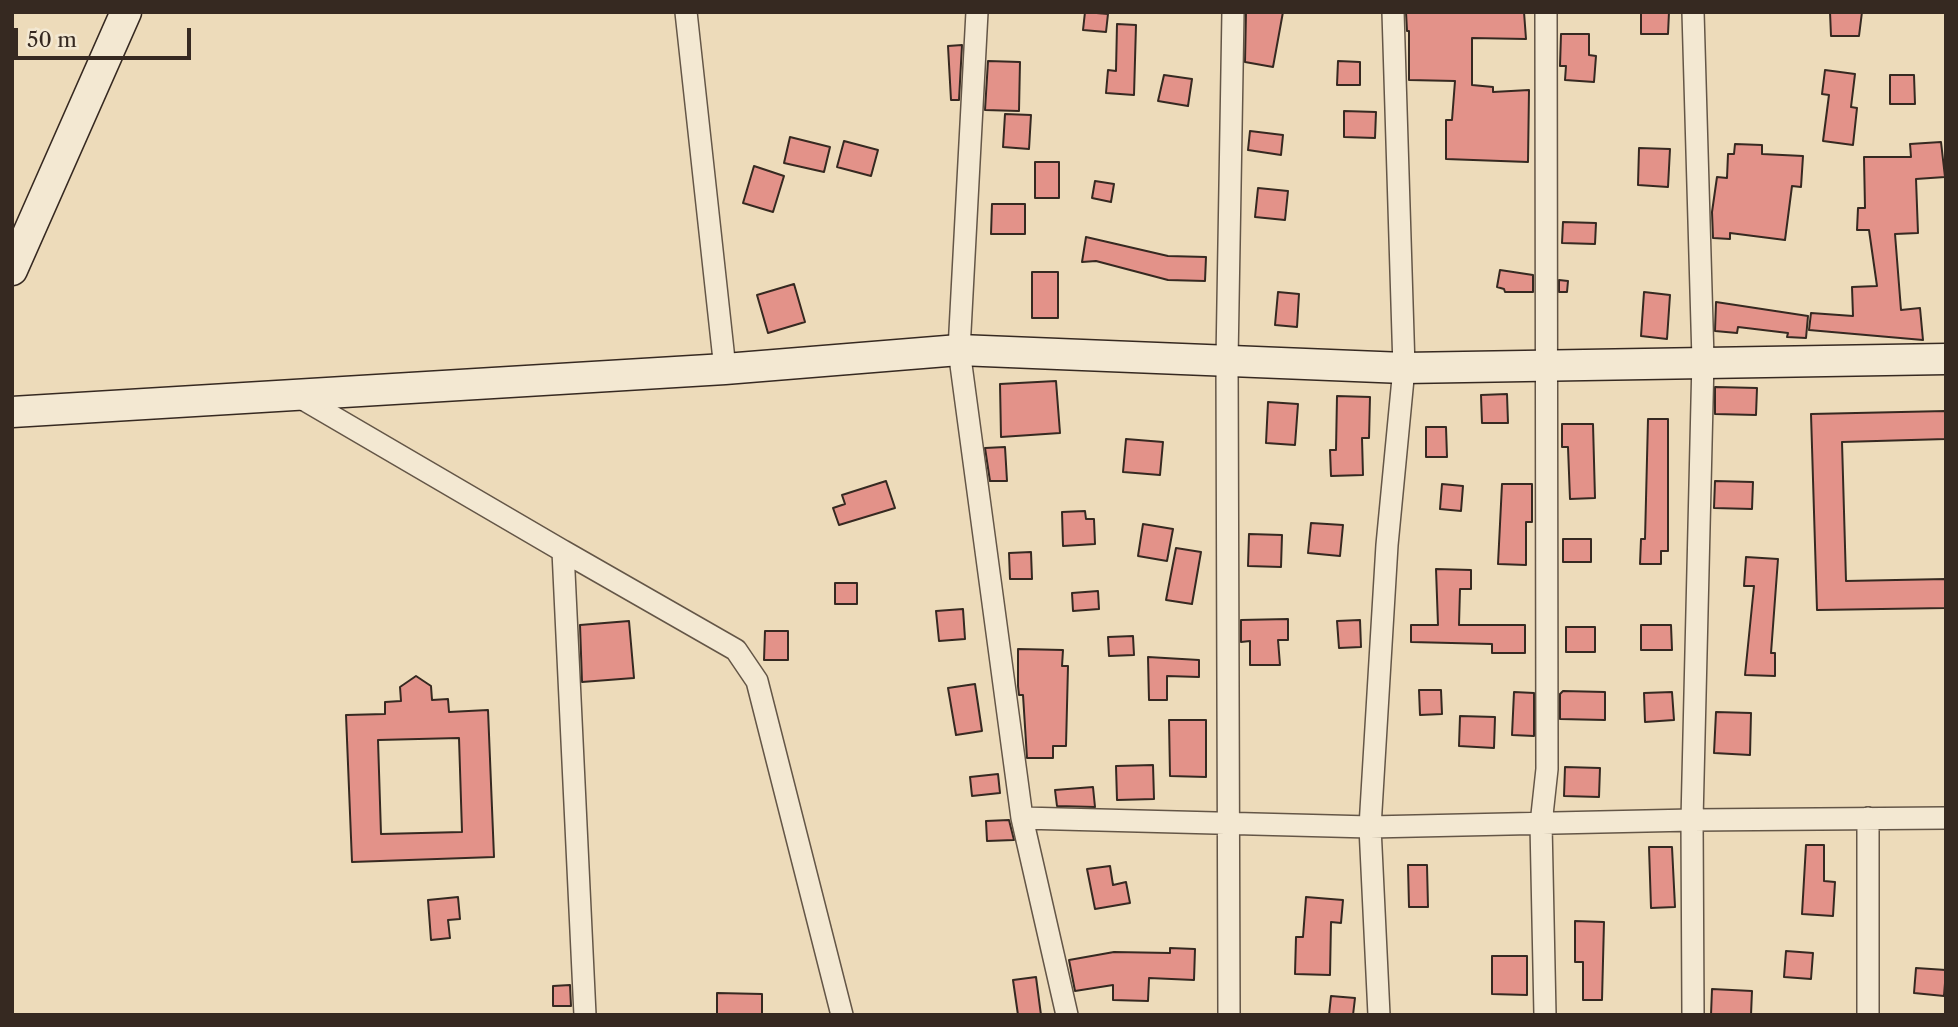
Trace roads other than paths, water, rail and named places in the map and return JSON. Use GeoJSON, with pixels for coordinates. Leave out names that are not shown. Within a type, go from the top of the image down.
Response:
{"type":"FeatureCollection","features":[{"type":"Feature","properties":{"kind":"street"},"geometry":{"type":"LineString","coordinates":[[12,270],[126,12]]}},
{"type":"Feature","properties":{"kind":"street"},"geometry":{"type":"LineString","coordinates":[[686,12],[725,369]]}},
{"type":"Feature","properties":{"kind":"street"},"geometry":{"type":"LineString","coordinates":[[977,12],[959,350],[1022,818],[1067,1015]]}},
{"type":"Feature","properties":{"kind":"street"},"geometry":{"type":"LineString","coordinates":[[1229,1015],[1227,360],[1233,12]]}},
{"type":"Feature","properties":{"kind":"street"},"geometry":{"type":"LineString","coordinates":[[1379,1015],[1370,827],[1387,545],[1404,368],[1393,12]]}},
{"type":"Feature","properties":{"kind":"street"},"geometry":{"type":"LineString","coordinates":[[1545,1015],[1541,824],[1547,769],[1546,12]]}},
{"type":"Feature","properties":{"kind":"street"},"geometry":{"type":"LineString","coordinates":[[1693,12],[1703,360],[1692,820],[1693,1015]]}},
{"type":"Feature","properties":{"kind":"street"},"geometry":{"type":"LineString","coordinates":[[12,412],[725,369],[959,350],[1404,368],[1703,360],[1946,359]]}},
{"type":"Feature","properties":{"kind":"street"},"geometry":{"type":"LineString","coordinates":[[295,395],[736,650],[757,681],[842,1015]]}},
{"type":"Feature","properties":{"kind":"street"},"geometry":{"type":"LineString","coordinates":[[563,551],[585,1015]]}},
{"type":"Feature","properties":{"kind":"street"},"geometry":{"type":"LineString","coordinates":[[1022,818],[1370,827],[1946,818]]}},
{"type":"Feature","properties":{"kind":"street"},"geometry":{"type":"LineString","coordinates":[[1868,818],[1868,1015]]}}]}
